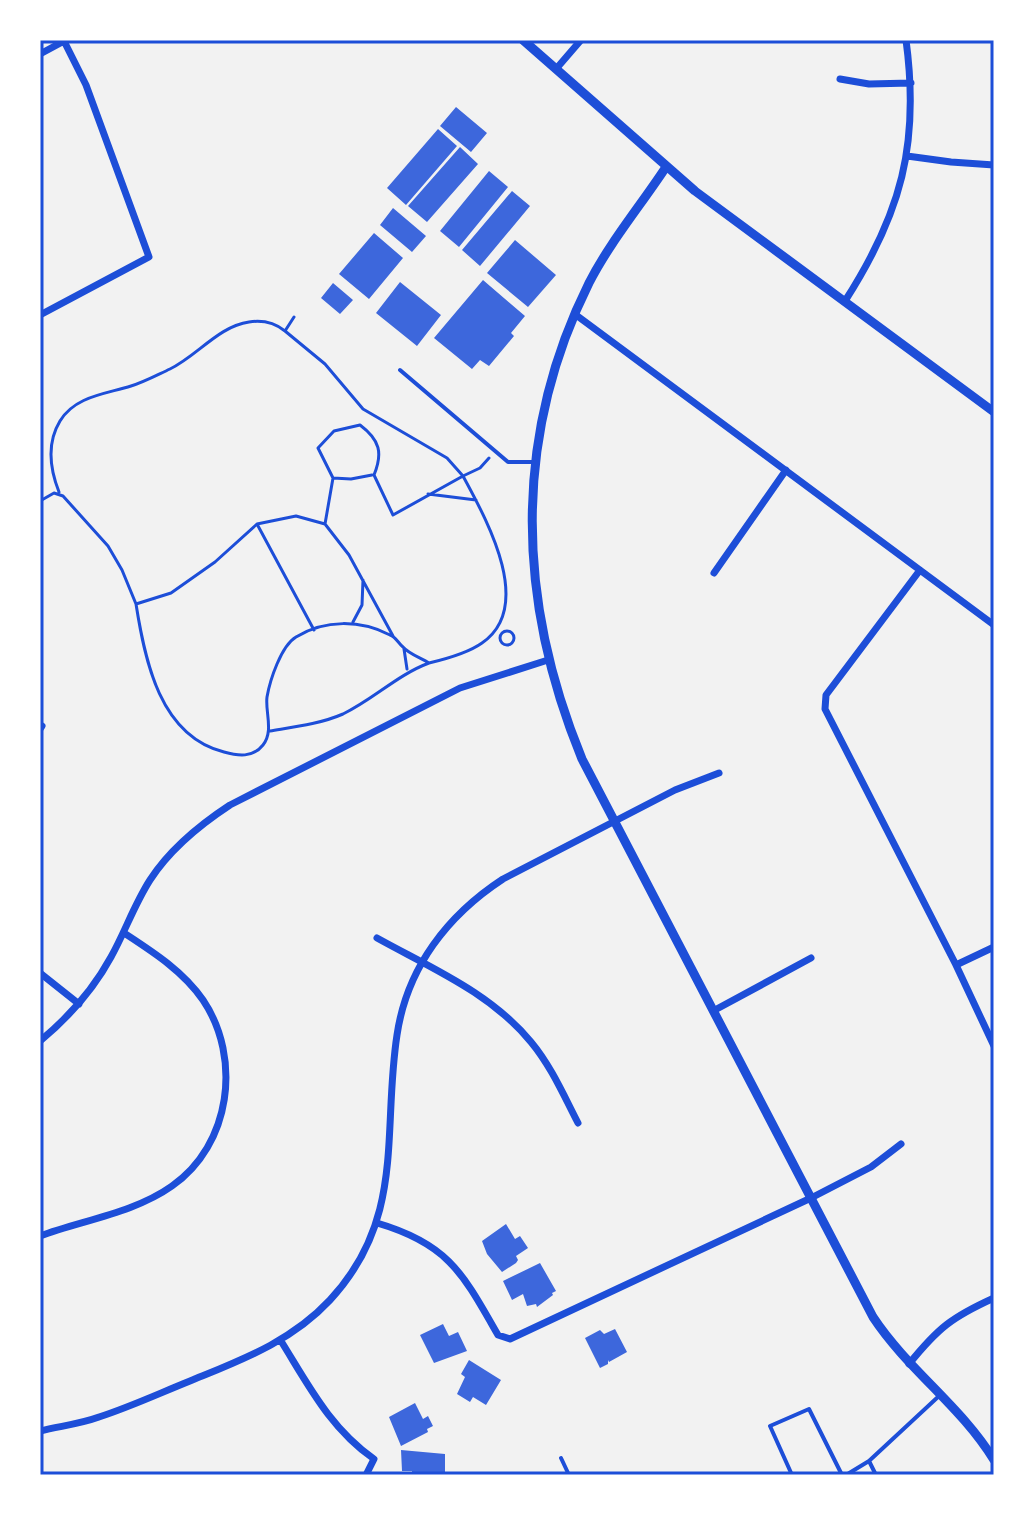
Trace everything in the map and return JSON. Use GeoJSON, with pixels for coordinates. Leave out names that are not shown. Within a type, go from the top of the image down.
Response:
{"type":"FeatureCollection","features":[{"type":"Feature","properties":{"kind":"street"},"geometry":{"type":"LineString","coordinates":[[40,54],[65,40],[86,85],[149,257],[40,315]]}},
{"type":"Feature","properties":{"kind":"street"},"geometry":{"type":"LineString","coordinates":[[523,40],[695,191],[994,411]]}},
{"type":"Feature","properties":{"kind":"street"},"geometry":{"type":"LineString","coordinates":[[556,69],[581,40]]}},
{"type":"Feature","properties":{"kind":"street"},"geometry":{"type":"LineString","coordinates":[[845,301],[875,253],[889,221],[907,156],[911,83],[906,40]]}},
{"type":"Feature","properties":{"kind":"street"},"geometry":{"type":"LineString","coordinates":[[840,79],[869,84],[911,83]]}},
{"type":"Feature","properties":{"kind":"street"},"geometry":{"type":"LineString","coordinates":[[907,156],[994,165]]}},
{"type":"Feature","properties":{"kind":"street"},"geometry":{"type":"LineString","coordinates":[[666,167],[601,264],[576,315],[549,386],[541,423],[532,545],[540,627],[548,660],[582,759],[873,1317],[909,1364],[969,1424],[994,1460]]}},
{"type":"Feature","properties":{"kind":"street"},"geometry":{"type":"LineString","coordinates":[[576,315],[994,625]]}},
{"type":"Feature","properties":{"kind":"street"},"geometry":{"type":"LineString","coordinates":[[714,573],[786,470]]}},
{"type":"Feature","properties":{"kind":"street"},"geometry":{"type":"LineString","coordinates":[[920,570],[826,695],[825,709],[994,1046]]}},
{"type":"Feature","properties":{"kind":"street"},"geometry":{"type":"LineString","coordinates":[[40,1041],[79,1004],[97,980],[136,905],[164,861],[205,821],[230,805],[460,688],[548,660]]}},
{"type":"Feature","properties":{"kind":"street"},"geometry":{"type":"LineString","coordinates":[[40,1431],[98,1418],[260,1352],[281,1341],[331,1299],[363,1253],[377,1223],[389,1168],[397,1033],[403,1006],[422,963],[442,931],[481,894],[503,879],[675,790],[719,773]]}},
{"type":"Feature","properties":{"kind":"street"},"geometry":{"type":"LineString","coordinates":[[40,1236],[134,1206],[173,1185],[203,1155],[222,1113],[226,1068],[221,1039],[210,1012],[185,978],[124,933]]}},
{"type":"Feature","properties":{"kind":"street"},"geometry":{"type":"LineString","coordinates":[[377,938],[473,991],[513,1023],[548,1066],[578,1123]]}},
{"type":"Feature","properties":{"kind":"street"},"geometry":{"type":"LineString","coordinates":[[956,965],[994,947]]}},
{"type":"Feature","properties":{"kind":"street"},"geometry":{"type":"LineString","coordinates":[[713,1011],[811,958]]}},
{"type":"Feature","properties":{"kind":"street"},"geometry":{"type":"LineString","coordinates":[[40,973],[79,1004]]}},
{"type":"Feature","properties":{"kind":"street"},"geometry":{"type":"LineString","coordinates":[[377,1223],[410,1234],[445,1255],[472,1289],[498,1335],[510,1339],[811,1198],[871,1167],[901,1144]]}},
{"type":"Feature","properties":{"kind":"street"},"geometry":{"type":"LineString","coordinates":[[909,1364],[935,1331],[994,1298]]}},
{"type":"Feature","properties":{"kind":"street"},"geometry":{"type":"LineString","coordinates":[[281,1341],[332,1422],[344,1436],[374,1459],[366,1475]]}},
{"type":"Feature","properties":{"kind":"lane"},"geometry":{"type":"LineString","coordinates":[[400,370],[508,462],[537,462]]}},
{"type":"Feature","properties":{"kind":"lane"},"geometry":{"type":"LineString","coordinates":[[792,1475],[770,1426],[809,1409],[844,1475],[869,1461],[941,1394]]}},
{"type":"Feature","properties":{"kind":"lane"},"geometry":{"type":"LineString","coordinates":[[561,1458],[569,1475]]}},
{"type":"Feature","properties":{"kind":"lane"},"geometry":{"type":"LineString","coordinates":[[869,1461],[876,1475]]}},
{"type":"Feature","properties":{"kind":"path"},"geometry":{"type":"LineString","coordinates":[[285,331],[294,317]]}},
{"type":"Feature","properties":{"kind":"path"},"geometry":{"type":"LineString","coordinates":[[269,731],[340,715],[408,671],[482,643],[494,630],[505,605],[505,576],[500,556],[463,476],[447,458],[363,409],[325,364],[285,331],[265,322],[248,322],[232,327],[174,367],[133,386],[97,395],[72,408],[60,421],[51,443],[53,477],[59,492],[108,546],[122,570],[136,604],[144,653],[159,695],[179,724],[204,747],[239,756],[263,745],[269,731],[267,698],[277,663],[294,638],[353,622],[393,636]]}},
{"type":"Feature","properties":{"kind":"path"},"geometry":{"type":"LineString","coordinates":[[325,524],[333,478],[318,448],[334,431],[360,425],[374,436],[379,447],[374,475],[393,515],[480,468],[489,458]]}},
{"type":"Feature","properties":{"kind":"path"},"geometry":{"type":"LineString","coordinates":[[333,478],[374,475]]}},
{"type":"Feature","properties":{"kind":"path"},"geometry":{"type":"LineString","coordinates":[[40,501],[59,492]]}},
{"type":"Feature","properties":{"kind":"path"},"geometry":{"type":"LineString","coordinates":[[428,494],[476,500]]}},
{"type":"Feature","properties":{"kind":"path"},"geometry":{"type":"LineString","coordinates":[[136,604],[171,593],[215,562],[257,524],[296,516],[325,524],[349,555],[393,636],[404,649],[429,663]]}},
{"type":"Feature","properties":{"kind":"path"},"geometry":{"type":"LineString","coordinates":[[257,524],[314,631]]}},
{"type":"Feature","properties":{"kind":"path"},"geometry":{"type":"LineString","coordinates":[[353,622],[362,605],[363,580]]}},
{"type":"Feature","properties":{"kind":"path"},"geometry":{"type":"LineString","coordinates":[[494,630],[501,634]]}},
{"type":"Feature","properties":{"kind":"path"},"geometry":{"type":"LineString","coordinates":[[501,634],[511,631],[513,642]]}},
{"type":"Feature","properties":{"kind":"path"},"geometry":{"type":"LineString","coordinates":[[501,634],[504,645],[513,642]]}},
{"type":"Feature","properties":{"kind":"path"},"geometry":{"type":"LineString","coordinates":[[513,642],[520,647]]}},
{"type":"Feature","properties":{"kind":"path"},"geometry":{"type":"LineString","coordinates":[[404,649],[408,671]]}},
{"type":"Feature","properties":{"kind":"building"},"geometry":{"type":"Polygon","coordinates":[[[456,107],[487,133],[471,152],[440,126],[456,107]]]}},
{"type":"Feature","properties":{"kind":"building"},"geometry":{"type":"Polygon","coordinates":[[[438,129],[457,146],[406,205],[387,188],[438,129]]]}},
{"type":"Feature","properties":{"kind":"building"},"geometry":{"type":"Polygon","coordinates":[[[460,147],[478,164],[427,222],[408,206],[460,147]]]}},
{"type":"Feature","properties":{"kind":"building"},"geometry":{"type":"Polygon","coordinates":[[[489,171],[508,187],[459,247],[440,231],[489,171]]]}},
{"type":"Feature","properties":{"kind":"building"},"geometry":{"type":"Polygon","coordinates":[[[512,191],[530,206],[480,266],[462,250],[512,191]]]}},
{"type":"Feature","properties":{"kind":"building"},"geometry":{"type":"Polygon","coordinates":[[[393,208],[426,236],[412,252],[380,225],[393,208]]]}},
{"type":"Feature","properties":{"kind":"building"},"geometry":{"type":"Polygon","coordinates":[[[374,233],[403,258],[369,299],[339,274],[374,233]]]}},
{"type":"Feature","properties":{"kind":"building"},"geometry":{"type":"Polygon","coordinates":[[[515,240],[556,275],[528,307],[487,273],[515,240]]]}},
{"type":"Feature","properties":{"kind":"building"},"geometry":{"type":"Polygon","coordinates":[[[483,280],[525,316],[511,333],[514,336],[489,366],[480,360],[472,369],[434,338],[483,280]]]}},
{"type":"Feature","properties":{"kind":"building"},"geometry":{"type":"Polygon","coordinates":[[[400,282],[441,315],[417,346],[376,313],[400,282]]]}},
{"type":"Feature","properties":{"kind":"building"},"geometry":{"type":"Polygon","coordinates":[[[333,283],[353,300],[340,314],[321,298],[333,283]]]}},
{"type":"Feature","properties":{"kind":"building"},"geometry":{"type":"Polygon","coordinates":[[[506,1224],[515,1239],[520,1236],[528,1248],[516,1256],[516,1263],[502,1272],[487,1254],[482,1241],[506,1224]]]}},
{"type":"Feature","properties":{"kind":"building"},"geometry":{"type":"Polygon","coordinates":[[[540,1263],[556,1291],[553,1295],[537,1307],[536,1304],[527,1306],[523,1294],[512,1300],[503,1281],[540,1263]]]}},
{"type":"Feature","properties":{"kind":"building"},"geometry":{"type":"Polygon","coordinates":[[[443,1324],[449,1336],[458,1332],[467,1351],[434,1363],[420,1335],[443,1324]]]}},
{"type":"Feature","properties":{"kind":"building"},"geometry":{"type":"Polygon","coordinates":[[[615,1329],[627,1352],[608,1360],[608,1364],[600,1368],[585,1338],[600,1330],[604,1334],[615,1329]]]}},
{"type":"Feature","properties":{"kind":"building"},"geometry":{"type":"Polygon","coordinates":[[[469,1360],[501,1380],[486,1405],[473,1397],[470,1402],[457,1394],[465,1377],[461,1374],[469,1360]]]}},
{"type":"Feature","properties":{"kind":"building"},"geometry":{"type":"Polygon","coordinates":[[[415,1403],[423,1419],[428,1416],[433,1426],[427,1429],[428,1432],[401,1446],[389,1417],[415,1403]]]}},
{"type":"Feature","properties":{"kind":"building"},"geometry":{"type":"Polygon","coordinates":[[[401,1450],[445,1454],[445,1475],[412,1475],[412,1471],[402,1471],[401,1450]]]}}]}
